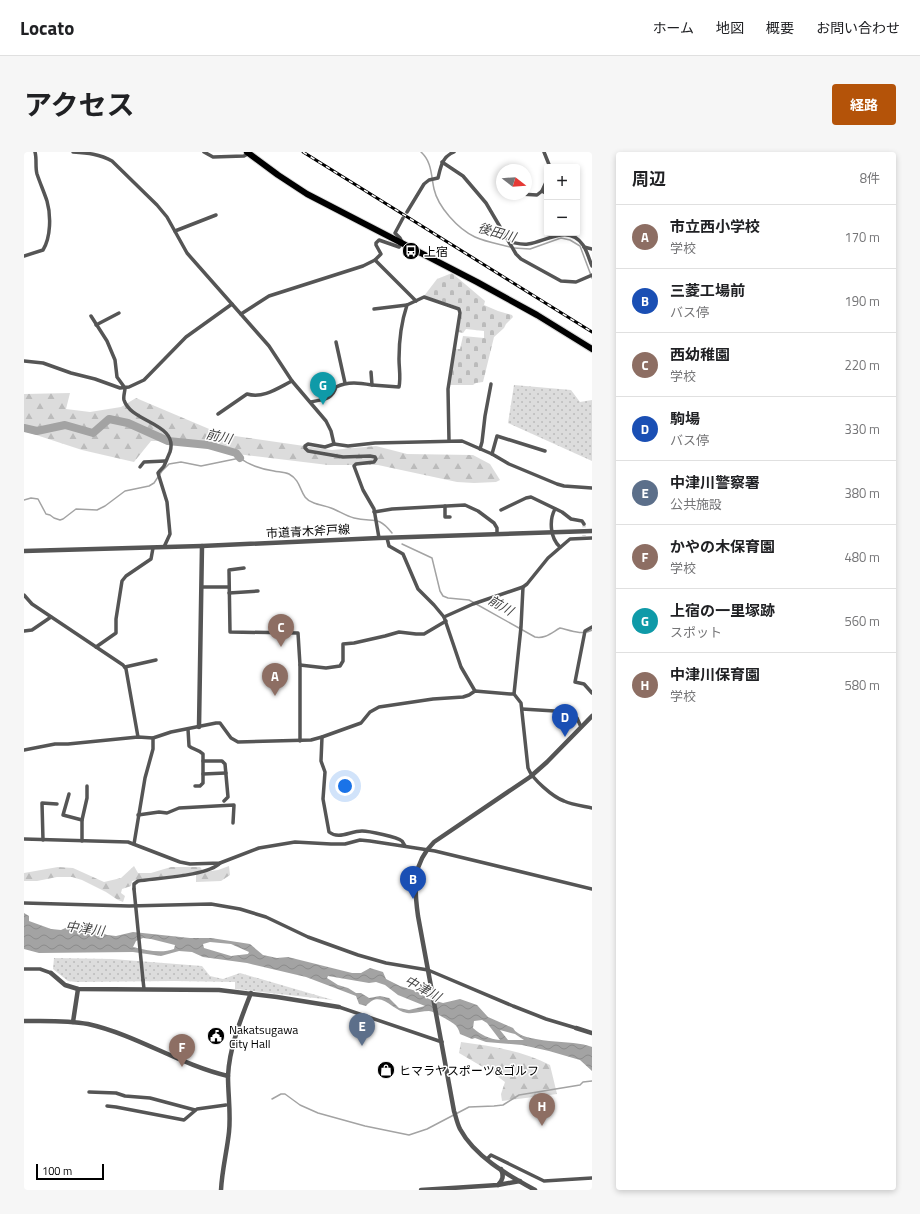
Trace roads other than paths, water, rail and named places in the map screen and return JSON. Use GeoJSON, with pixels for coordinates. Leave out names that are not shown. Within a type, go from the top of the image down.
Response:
{"type":"FeatureCollection","features":[{"type":"Feature","properties":{"kind":"highway"},"geometry":{"type":"LineString","coordinates":[[248,153],[302,191],[477,282],[537,315],[592,349]]}},
{"type":"Feature","properties":{"kind":"street"},"geometry":{"type":"LineString","coordinates":[[24,256],[43,250],[46,245],[50,225],[47,202],[37,172],[35,152]]}},
{"type":"Feature","properties":{"kind":"street"},"geometry":{"type":"LineString","coordinates":[[73,152],[92,153],[104,156],[112,161],[157,204],[167,217],[186,254],[269,346],[292,380],[326,421],[331,431],[334,444]]}},
{"type":"Feature","properties":{"kind":"street"},"geometry":{"type":"LineString","coordinates":[[204,152],[213,157],[244,156],[248,153]]}},
{"type":"Feature","properties":{"kind":"street"},"geometry":{"type":"LineString","coordinates":[[407,212],[424,184],[429,180],[438,178],[442,162],[446,156],[454,152]]}},
{"type":"Feature","properties":{"kind":"street"},"geometry":{"type":"LineString","coordinates":[[544,152],[549,164]]}},
{"type":"Feature","properties":{"kind":"street"},"geometry":{"type":"LineString","coordinates":[[442,162],[464,176],[486,203],[515,252],[521,259],[561,281],[576,282],[591,276]]}},
{"type":"Feature","properties":{"kind":"street"},"geometry":{"type":"LineString","coordinates":[[532,195],[537,195],[542,191],[544,187]]}},
{"type":"Feature","properties":{"kind":"street"},"geometry":{"type":"LineString","coordinates":[[175,231],[216,215]]}},
{"type":"Feature","properties":{"kind":"street"},"geometry":{"type":"LineString","coordinates":[[241,314],[269,296],[363,266],[375,260],[381,254],[376,245],[377,241],[381,240],[399,247],[402,242],[395,233],[403,218]]}},
{"type":"Feature","properties":{"kind":"street"},"geometry":{"type":"LineString","coordinates":[[510,243],[521,245],[528,244],[564,234],[576,238],[584,247],[592,266]]}},
{"type":"Feature","properties":{"kind":"street"},"geometry":{"type":"LineString","coordinates":[[584,247],[592,249]]}},
{"type":"Feature","properties":{"kind":"street"},"geometry":{"type":"LineString","coordinates":[[375,260],[416,301]]}},
{"type":"Feature","properties":{"kind":"street"},"geometry":{"type":"LineString","coordinates":[[374,309],[407,305],[424,297],[451,305],[458,308],[460,311],[448,389],[449,441]]}},
{"type":"Feature","properties":{"kind":"street"},"geometry":{"type":"LineString","coordinates":[[24,361],[43,363],[71,374],[95,378],[120,388],[133,386],[144,380],[189,335],[232,304]]}},
{"type":"Feature","properties":{"kind":"street"},"geometry":{"type":"LineString","coordinates":[[311,402],[328,398],[334,393],[336,386],[351,382],[399,387],[401,379],[399,359],[400,334],[407,305]]}},
{"type":"Feature","properties":{"kind":"street"},"geometry":{"type":"LineString","coordinates":[[96,324],[119,313]]}},
{"type":"Feature","properties":{"kind":"street"},"geometry":{"type":"LineString","coordinates":[[91,316],[107,341],[115,360],[117,377],[125,388],[124,398],[129,408],[168,434],[171,440],[170,451],[165,460],[164,466],[158,473],[158,477],[166,495],[170,534],[164,547]]}},
{"type":"Feature","properties":{"kind":"street"},"geometry":{"type":"LineString","coordinates":[[336,342],[346,383]]}},
{"type":"Feature","properties":{"kind":"street"},"geometry":{"type":"LineString","coordinates":[[372,372],[372,385]]}},
{"type":"Feature","properties":{"kind":"street"},"geometry":{"type":"LineString","coordinates":[[218,414],[247,394],[254,397],[269,392],[292,380]]}},
{"type":"Feature","properties":{"kind":"street"},"geometry":{"type":"LineString","coordinates":[[480,449],[491,384]]}},
{"type":"Feature","properties":{"kind":"street"},"geometry":{"type":"LineString","coordinates":[[492,454],[497,436],[545,451]]}},
{"type":"Feature","properties":{"kind":"street"},"geometry":{"type":"LineString","coordinates":[[379,538],[374,512],[354,466],[356,464],[374,462],[376,459],[375,457],[342,457],[308,451],[305,446],[308,444],[325,446],[334,444],[348,446],[462,441],[492,454],[508,464],[557,484],[592,488]]}},
{"type":"Feature","properties":{"kind":"street"},"geometry":{"type":"LineString","coordinates":[[140,467],[144,462],[165,460]]}},
{"type":"Feature","properties":{"kind":"street"},"geometry":{"type":"LineString","coordinates":[[501,510],[531,497],[555,509],[571,520],[582,521],[584,524]]}},
{"type":"Feature","properties":{"kind":"street"},"geometry":{"type":"LineString","coordinates":[[374,512],[392,509],[461,504],[470,507],[494,523],[497,528],[497,534]]}},
{"type":"Feature","properties":{"kind":"street"},"geometry":{"type":"LineString","coordinates":[[445,506],[445,517],[450,517]]}},
{"type":"Feature","properties":{"kind":"street"},"geometry":{"type":"LineString","coordinates":[[555,509],[552,516],[552,533],[553,539],[560,547]]}},
{"type":"Feature","properties":{"kind":"street","name":"市道青木斧戸線"},"geometry":{"type":"LineString","coordinates":[[24,551],[153,548],[379,538],[592,531]]}},
{"type":"Feature","properties":{"kind":"street"},"geometry":{"type":"LineString","coordinates":[[444,617],[473,604],[523,587],[548,558],[570,539],[584,537],[592,538]]}},
{"type":"Feature","properties":{"kind":"street"},"geometry":{"type":"LineString","coordinates":[[387,538],[389,546],[404,556],[418,589],[444,617],[461,667],[474,691]]}},
{"type":"Feature","properties":{"kind":"street"},"geometry":{"type":"LineString","coordinates":[[199,727],[202,546]]}},
{"type":"Feature","properties":{"kind":"street"},"geometry":{"type":"LineString","coordinates":[[96,647],[116,633],[116,619],[122,581],[126,576],[151,559],[153,548]]}},
{"type":"Feature","properties":{"kind":"street"},"geometry":{"type":"LineString","coordinates":[[244,568],[229,570],[228,593],[230,632],[298,633],[300,665],[300,740]]}},
{"type":"Feature","properties":{"kind":"street"},"geometry":{"type":"LineString","coordinates":[[202,586],[228,587]]}},
{"type":"Feature","properties":{"kind":"street"},"geometry":{"type":"LineString","coordinates":[[523,587],[514,694],[521,703],[528,768],[532,775],[553,795],[565,802],[592,808]]}},
{"type":"Feature","properties":{"kind":"street"},"geometry":{"type":"LineString","coordinates":[[228,593],[258,591]]}},
{"type":"Feature","properties":{"kind":"street"},"geometry":{"type":"LineString","coordinates":[[24,595],[32,604],[123,664],[125,667],[138,736]]}},
{"type":"Feature","properties":{"kind":"street"},"geometry":{"type":"LineString","coordinates":[[24,631],[32,630],[51,617]]}},
{"type":"Feature","properties":{"kind":"street"},"geometry":{"type":"LineString","coordinates":[[300,665],[326,668],[340,666],[343,660],[343,644],[354,643],[399,632],[424,634],[446,622]]}},
{"type":"Feature","properties":{"kind":"street"},"geometry":{"type":"LineString","coordinates":[[592,627],[585,631],[575,682],[584,684],[592,693]]}},
{"type":"Feature","properties":{"kind":"street"},"geometry":{"type":"LineString","coordinates":[[125,667],[156,660]]}},
{"type":"Feature","properties":{"kind":"street"},"geometry":{"type":"LineString","coordinates":[[24,750],[55,744],[68,744],[138,736],[153,738],[220,723],[231,738],[238,742],[300,740],[322,737],[360,723],[370,712],[379,707],[433,699],[463,697],[474,691],[514,694]]}},
{"type":"Feature","properties":{"kind":"street"},"geometry":{"type":"LineString","coordinates":[[522,709],[555,711],[559,718],[577,718],[581,727]]}},
{"type":"Feature","properties":{"kind":"street"},"geometry":{"type":"LineString","coordinates":[[535,1190],[478,1153],[459,1127],[454,1111],[415,894],[416,875],[421,858],[434,842],[446,832],[532,775],[581,727],[590,722],[592,716]]}},
{"type":"Feature","properties":{"kind":"street"},"geometry":{"type":"LineString","coordinates":[[188,729],[189,746],[192,749],[199,750],[203,754],[203,783],[200,786],[195,786]]}},
{"type":"Feature","properties":{"kind":"street"},"geometry":{"type":"LineString","coordinates":[[322,737],[321,761],[325,772],[323,799],[329,832],[333,835],[339,836],[363,831],[396,838],[402,841],[405,846]]}},
{"type":"Feature","properties":{"kind":"street"},"geometry":{"type":"LineString","coordinates":[[134,844],[145,778],[153,749],[153,738]]}},
{"type":"Feature","properties":{"kind":"street"},"geometry":{"type":"LineString","coordinates":[[203,761],[222,761],[225,764],[228,797],[224,801]]}},
{"type":"Feature","properties":{"kind":"street"},"geometry":{"type":"LineString","coordinates":[[203,774],[226,773]]}},
{"type":"Feature","properties":{"kind":"street"},"geometry":{"type":"LineString","coordinates":[[82,841],[82,820],[88,798],[87,786]]}},
{"type":"Feature","properties":{"kind":"street"},"geometry":{"type":"LineString","coordinates":[[69,794],[63,815],[82,820]]}},
{"type":"Feature","properties":{"kind":"street"},"geometry":{"type":"LineString","coordinates":[[43,840],[42,803],[57,804]]}},
{"type":"Feature","properties":{"kind":"street"},"geometry":{"type":"LineString","coordinates":[[138,815],[159,812],[167,813],[179,808],[234,805],[233,823]]}},
{"type":"Feature","properties":{"kind":"street"},"geometry":{"type":"LineString","coordinates":[[24,839],[128,842],[180,862],[190,864],[220,863],[259,848],[295,842],[338,844],[365,840],[426,850],[592,889]]}},
{"type":"Feature","properties":{"kind":"street"},"geometry":{"type":"LineString","coordinates":[[144,989],[134,884],[138,881],[192,874],[216,867],[220,863]]}},
{"type":"Feature","properties":{"kind":"street"},"geometry":{"type":"LineString","coordinates":[[24,903],[129,906],[211,904],[232,908],[266,917],[308,937],[358,955],[386,963],[428,970],[546,1019],[592,1033]]}},
{"type":"Feature","properties":{"kind":"street"},"geometry":{"type":"LineString","coordinates":[[24,969],[40,969],[51,973],[67,986],[78,989],[219,990],[251,993],[339,1007],[442,1042]]}},
{"type":"Feature","properties":{"kind":"street"},"geometry":{"type":"LineString","coordinates":[[73,1022],[78,989]]}},
{"type":"Feature","properties":{"kind":"street"},"geometry":{"type":"LineString","coordinates":[[221,1190],[229,1131],[228,1076],[232,1049],[241,1018],[251,993]]}},
{"type":"Feature","properties":{"kind":"street"},"geometry":{"type":"LineString","coordinates":[[24,1022],[73,1022],[101,1028],[204,1069],[228,1076]]}},
{"type":"Feature","properties":{"kind":"street"},"geometry":{"type":"LineString","coordinates":[[89,1092],[116,1093],[125,1096],[150,1098],[195,1110]]}},
{"type":"Feature","properties":{"kind":"street"},"geometry":{"type":"LineString","coordinates":[[107,1106],[161,1115],[180,1120],[186,1119],[199,1108],[226,1105]]}},
{"type":"Feature","properties":{"kind":"street"},"geometry":{"type":"LineString","coordinates":[[487,1159],[491,1155],[544,1181],[592,1178]]}},
{"type":"Feature","properties":{"kind":"street"},"geometry":{"type":"LineString","coordinates":[[498,1185],[503,1178],[501,1169]]}},
{"type":"Feature","properties":{"kind":"street"},"geometry":{"type":"LineString","coordinates":[[421,1190],[498,1185],[520,1181]]}},
{"type":"Feature","properties":{"kind":"water","name":"中津川"},"geometry":{"type":"Polygon","coordinates":[[[24,913],[29,916],[29,921],[51,929],[61,930],[72,925],[83,924],[107,935],[116,936],[133,932],[190,938],[211,938],[250,944],[263,955],[277,958],[288,957],[352,973],[361,973],[370,968],[383,972],[386,979],[400,986],[416,991],[429,999],[443,1003],[460,999],[477,1005],[488,1017],[513,1028],[518,1033],[527,1037],[592,1047],[592,1071],[580,1060],[549,1051],[522,1045],[486,1042],[475,1038],[472,1039],[460,1034],[455,1025],[442,1016],[431,1011],[407,1013],[396,1009],[382,1000],[377,999],[371,1001],[366,1006],[359,1004],[356,996],[306,977],[247,963],[203,957],[192,952],[179,951],[161,956],[133,952],[39,953],[24,949],[24,913]],[[143,938],[136,941],[133,947],[154,951],[174,949],[175,945],[143,938]],[[210,942],[203,944],[204,948],[231,956],[248,954],[249,952],[231,944],[210,942]],[[328,976],[327,978],[338,985],[348,988],[356,993],[361,993],[369,998],[380,996],[389,998],[399,1008],[409,1010],[425,1006],[398,995],[385,985],[376,982],[369,983],[328,976]],[[482,1020],[474,1021],[473,1028],[485,1036],[500,1040],[487,1023],[482,1020]],[[500,1030],[508,1040],[524,1040],[515,1034],[500,1030]]]}},
{"type":"Feature","properties":{"kind":"waterway","name":"後田川"},"geometry":{"type":"LineString","coordinates":[[421,152],[429,164],[436,196],[450,217],[462,229],[475,237],[488,242],[510,247]]}},
{"type":"Feature","properties":{"kind":"waterway","name":"後田川"},"geometry":{"type":"LineString","coordinates":[[514,248],[530,249],[561,238],[570,240],[580,246],[592,278]]}},
{"type":"Feature","properties":{"kind":"waterway","name":"前川"},"geometry":{"type":"LineString","coordinates":[[24,428],[37,431],[65,425],[93,433],[109,419],[128,423],[168,441],[208,445],[236,453],[240,458]]}},
{"type":"Feature","properties":{"kind":"waterway"},"geometry":{"type":"LineString","coordinates":[[24,500],[31,498],[38,499],[46,514],[60,520],[76,509],[97,510],[125,491],[149,486],[154,483],[169,464],[181,462],[201,466],[240,458],[256,467],[283,472],[294,477],[303,494],[309,501],[331,508],[354,518],[378,521],[387,527],[392,533]]}},
{"type":"Feature","properties":{"kind":"waterway","name":"前川"},"geometry":{"type":"LineString","coordinates":[[402,544],[432,558],[440,591],[443,596],[448,598],[469,600],[535,637],[551,634],[560,628],[580,633],[592,630]]}},
{"type":"Feature","properties":{"kind":"waterway"},"geometry":{"type":"LineString","coordinates":[[272,1099],[281,1094],[285,1094],[300,1105],[318,1113],[365,1126],[409,1135],[427,1129],[469,1107],[503,1105],[519,1095],[580,1085],[583,1082],[592,1081]]}},
{"type":"Feature","properties":{"kind":"tunnel"},"geometry":{"type":"LineString","coordinates":[[584,524],[584,536]]}},
{"type":"Feature","properties":{"kind":"railway"},"geometry":{"type":"LineString","coordinates":[[303,152],[592,332]]}},
{"type":"Feature","properties":{"kind":"place","name":"上宿"},"geometry":{"type":"Point","coordinates":[411,251]}},
{"type":"Feature","properties":{"kind":"place","name":"上宿の一里塚跡"},"geometry":{"type":"Point","coordinates":[323,405]}},
{"type":"Feature","properties":{"kind":"place","name":"西幼稚園"},"geometry":{"type":"Point","coordinates":[281,647]}},
{"type":"Feature","properties":{"kind":"place","name":"市立西小学校"},"geometry":{"type":"Point","coordinates":[275,696]}},
{"type":"Feature","properties":{"kind":"place","name":"駒場"},"geometry":{"type":"Point","coordinates":[565,737]}},
{"type":"Feature","properties":{"kind":"place","name":"三菱工場前"},"geometry":{"type":"Point","coordinates":[413,899]}},
{"type":"Feature","properties":{"kind":"place","name":"Nakatsugawa City Hall"},"geometry":{"type":"Point","coordinates":[216,1036]}},
{"type":"Feature","properties":{"kind":"place","name":"中津川警察署"},"geometry":{"type":"Point","coordinates":[362,1046]}},
{"type":"Feature","properties":{"kind":"place","name":"かやの木保育園"},"geometry":{"type":"Point","coordinates":[182,1067]}},
{"type":"Feature","properties":{"kind":"place","name":"ヒマラヤスポーツ&ゴルフ"},"geometry":{"type":"Point","coordinates":[386,1070]}},
{"type":"Feature","properties":{"kind":"place","name":"中津川保育園"},"geometry":{"type":"Point","coordinates":[542,1126]}}]}
